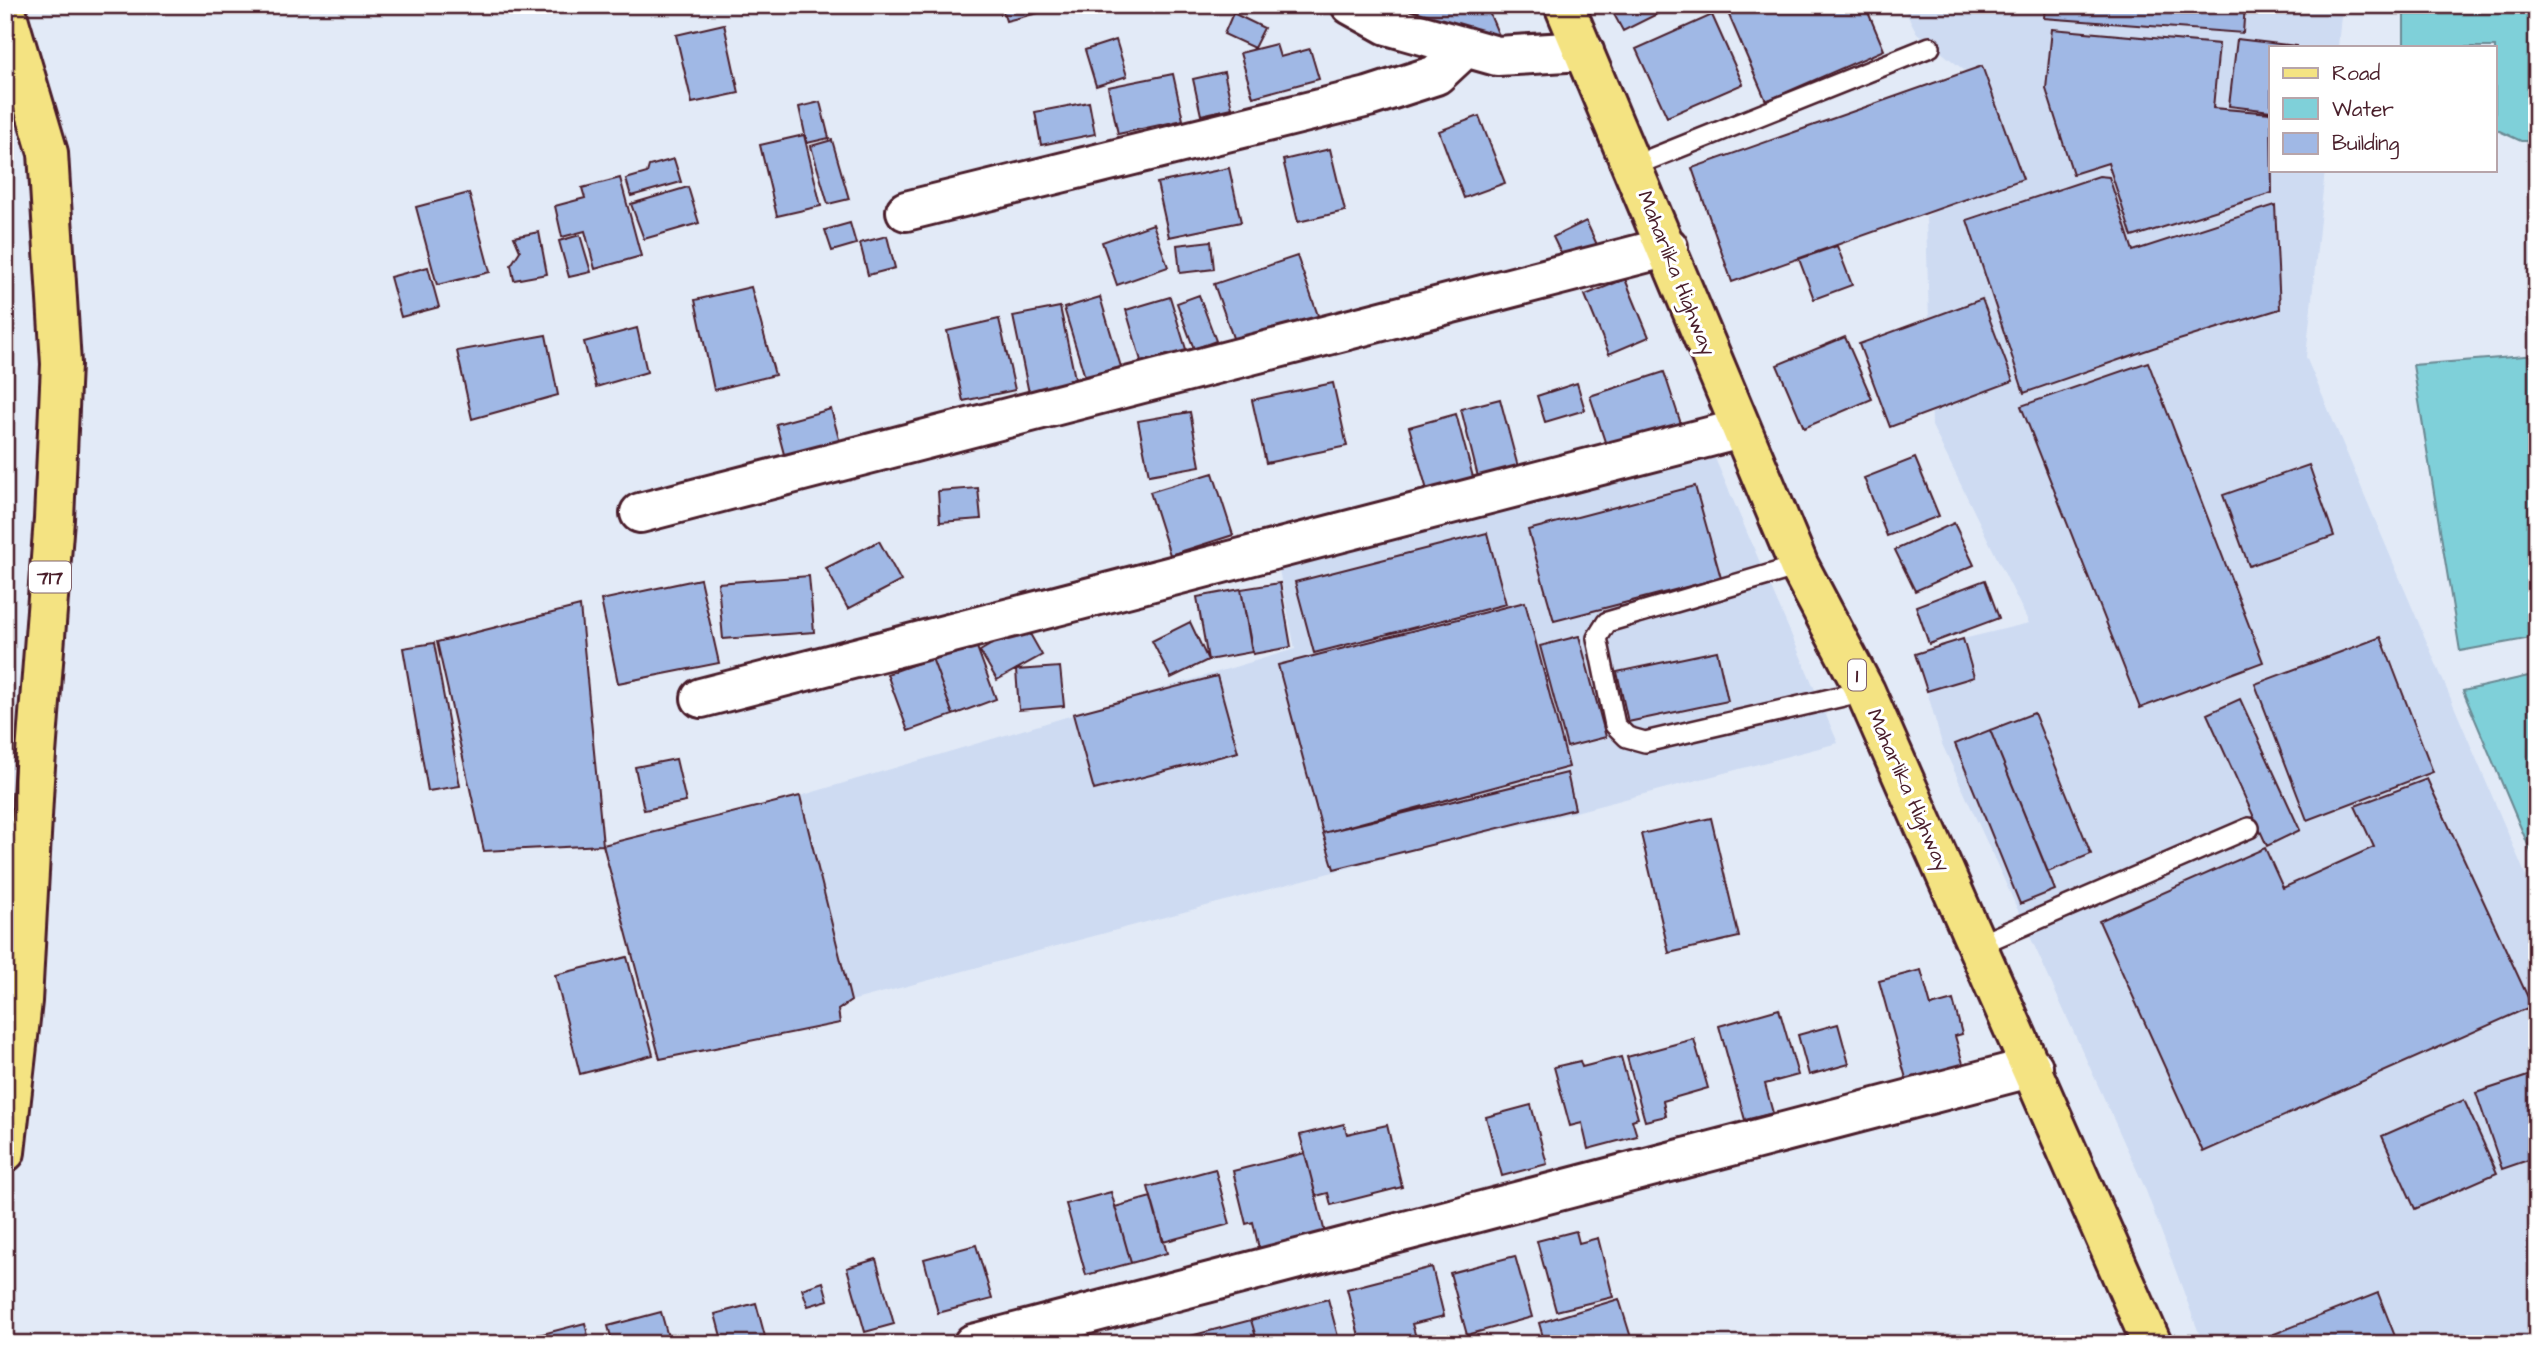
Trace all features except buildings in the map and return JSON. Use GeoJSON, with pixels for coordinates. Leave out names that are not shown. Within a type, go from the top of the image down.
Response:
{"type":"FeatureCollection","features":[{"type":"Feature","properties":{"kind":"main road","name":"Maharlika Highway"},"geometry":{"type":"LineString","coordinates":[[1564,5],[1668,247],[1740,429],[1799,566],[1865,691],[2033,1067],[2152,1344]]}},
{"type":"Feature","properties":{"kind":"main road","name":"717"},"geometry":{"type":"LineString","coordinates":[[5,8],[48,152],[61,364],[54,519],[34,780],[22,1001],[5,1152]]}},
{"type":"Feature","properties":{"kind":"street"},"geometry":{"type":"LineString","coordinates":[[1351,5],[1387,24],[1497,56],[1584,51]]}},
{"type":"Feature","properties":{"kind":"street"},"geometry":{"type":"LineString","coordinates":[[906,211],[1368,97],[1436,75],[1466,47]]}},
{"type":"Feature","properties":{"kind":"street"},"geometry":{"type":"LineString","coordinates":[[640,513],[1668,247]]}},
{"type":"Feature","properties":{"kind":"street"},"geometry":{"type":"LineString","coordinates":[[701,698],[1740,429]]}},
{"type":"Feature","properties":{"kind":"street"},"geometry":{"type":"LineString","coordinates":[[973,1344],[2033,1067]]}},
{"type":"Feature","properties":{"kind":"lane"},"geometry":{"type":"LineString","coordinates":[[1633,166],[1930,47]]}},
{"type":"Feature","properties":{"kind":"lane"},"geometry":{"type":"LineString","coordinates":[[1799,566],[1607,622],[1597,638],[1615,725],[1627,737],[1645,743],[1865,691]]}},
{"type":"Feature","properties":{"kind":"lane"},"geometry":{"type":"LineString","coordinates":[[1978,945],[2249,828]]}},
{"type":"Feature","properties":{"kind":"shaded area"},"geometry":{"type":"Polygon","coordinates":[[[1902,5],[2342,5],[2338,46],[2269,46],[2269,172],[2325,172],[2306,357],[2537,902],[2537,1344],[2203,1344],[2145,1188],[1942,744],[1927,691],[1974,677],[1963,639],[2029,623],[1932,426],[1926,217],[1994,165],[1974,78],[1917,33],[1902,5]]]}},
{"type":"Feature","properties":{"kind":"shaded area"},"geometry":{"type":"Polygon","coordinates":[[[1714,456],[1838,743],[1564,815],[1423,848],[851,1001],[838,1010],[840,1023],[660,1059],[603,845],[800,796],[1295,649],[1278,565],[1512,510],[1714,456]]]}},
{"type":"Feature","properties":{"kind":"water"},"geometry":{"type":"Polygon","coordinates":[[[2404,5],[2537,5],[2537,141],[2521,141],[2496,129],[2496,46],[2404,46],[2404,5]]]}},
{"type":"Feature","properties":{"kind":"water"},"geometry":{"type":"Polygon","coordinates":[[[2537,355],[2537,637],[2460,651],[2413,365],[2537,355]]]}},
{"type":"Feature","properties":{"kind":"water"},"geometry":{"type":"Polygon","coordinates":[[[2537,674],[2537,866],[2463,691],[2537,674]]]}}]}
